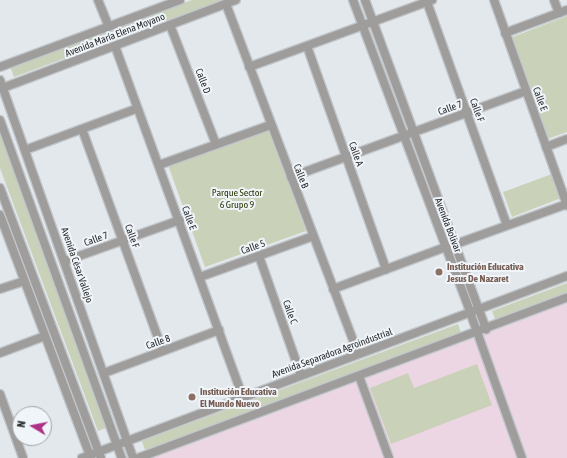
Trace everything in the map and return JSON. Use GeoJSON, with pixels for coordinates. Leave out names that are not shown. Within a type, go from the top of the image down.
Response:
{"type":"FeatureCollection","features":[{"type":"Feature","properties":{"kind":"street"},"geometry":{"type":"LineString","coordinates":[[98,0],[109,27]]}},
{"type":"Feature","properties":{"kind":"street","name":"Avenida María Elena Moyano"},"geometry":{"type":"LineString","coordinates":[[0,67],[109,27],[162,3],[180,0]]}},
{"type":"Feature","properties":{"kind":"street","name":"Avenida María Elena Moyano"},"geometry":{"type":"LineString","coordinates":[[1,86],[115,46],[236,0]]}},
{"type":"Feature","properties":{"kind":"street","name":"Avenida Bolívar"},"geometry":{"type":"LineString","coordinates":[[353,0],[470,312],[522,458]]}},
{"type":"Feature","properties":{"kind":"street","name":"Avenida Bolívar"},"geometry":{"type":"LineString","coordinates":[[365,0],[486,328]]}},
{"type":"Feature","properties":{"kind":"street","name":"Calle E"},"geometry":{"type":"LineString","coordinates":[[494,0],[567,204]]}},
{"type":"Feature","properties":{"kind":"street"},"geometry":{"type":"LineString","coordinates":[[554,0],[559,13]]}},
{"type":"Feature","properties":{"kind":"street"},"geometry":{"type":"LineString","coordinates":[[249,67],[430,1]]}},
{"type":"Feature","properties":{"kind":"street","name":"Calle F"},"geometry":{"type":"LineString","coordinates":[[430,1],[467,113],[507,225]]}},
{"type":"Feature","properties":{"kind":"street","name":"Calle B"},"geometry":{"type":"LineString","coordinates":[[226,4],[358,354]]}},
{"type":"Feature","properties":{"kind":"street"},"geometry":{"type":"LineString","coordinates":[[505,33],[567,10]]}},
{"type":"Feature","properties":{"kind":"street","name":"Calle D"},"geometry":{"type":"LineString","coordinates":[[170,25],[216,144]]}},
{"type":"Feature","properties":{"kind":"street","name":"Calle E"},"geometry":{"type":"LineString","coordinates":[[115,46],[136,109],[180,220],[243,397]]}},
{"type":"Feature","properties":{"kind":"street","name":"Calle A"},"geometry":{"type":"LineString","coordinates":[[307,46],[386,269]]}},
{"type":"Feature","properties":{"kind":"street","name":"Avenida César Vallejo"},"geometry":{"type":"LineString","coordinates":[[1,86],[25,150],[133,458]]}},
{"type":"Feature","properties":{"kind":"street","name":"Calle 7"},"geometry":{"type":"LineString","coordinates":[[291,177],[526,91]]}},
{"type":"Feature","properties":{"kind":"street"},"geometry":{"type":"LineString","coordinates":[[25,150],[136,109]]}},
{"type":"Feature","properties":{"kind":"street"},"geometry":{"type":"LineString","coordinates":[[0,120],[122,458]]}},
{"type":"Feature","properties":{"kind":"street"},"geometry":{"type":"LineString","coordinates":[[159,165],[271,124]]}},
{"type":"Feature","properties":{"kind":"street","name":"Calle F"},"geometry":{"type":"LineString","coordinates":[[82,129],[124,240],[163,351]]}},
{"type":"Feature","properties":{"kind":"street"},"geometry":{"type":"LineString","coordinates":[[546,147],[567,139]]}},
{"type":"Feature","properties":{"kind":"street"},"geometry":{"type":"LineString","coordinates":[[0,188],[100,455]]}},
{"type":"Feature","properties":{"kind":"street"},"geometry":{"type":"LineString","coordinates":[[456,244],[567,204]]}},
{"type":"Feature","properties":{"kind":"street","name":"Calle 7"},"geometry":{"type":"LineString","coordinates":[[64,261],[180,220]]}},
{"type":"Feature","properties":{"kind":"street"},"geometry":{"type":"LineString","coordinates":[[1,221],[91,456]]}},
{"type":"Feature","properties":{"kind":"street","name":"Calle 5"},"geometry":{"type":"LineString","coordinates":[[200,277],[313,236]]}},
{"type":"Feature","properties":{"kind":"street"},"geometry":{"type":"LineString","coordinates":[[333,289],[446,247]]}},
{"type":"Feature","properties":{"kind":"street","name":"Calle C"},"geometry":{"type":"LineString","coordinates":[[259,256],[301,375]]}},
{"type":"Feature","properties":{"kind":"street","name":"Avenida Separadora Agroindustrial"},"geometry":{"type":"LineString","coordinates":[[82,458],[100,455],[117,444],[127,440],[567,276]]}},
{"type":"Feature","properties":{"kind":"street"},"geometry":{"type":"LineString","coordinates":[[0,290],[24,281]]}},
{"type":"Feature","properties":{"kind":"street"},"geometry":{"type":"LineString","coordinates":[[138,458],[567,298]]}},
{"type":"Feature","properties":{"kind":"street","name":"Calle 8"},"geometry":{"type":"LineString","coordinates":[[104,373],[219,330]]}},
{"type":"Feature","properties":{"kind":"street"},"geometry":{"type":"LineString","coordinates":[[0,353],[45,336]]}},
{"type":"Feature","properties":{"kind":"street"},"geometry":{"type":"LineString","coordinates":[[359,376],[389,458]]}},
{"type":"Feature","properties":{"kind":"street"},"geometry":{"type":"LineString","coordinates":[[0,394],[3,414],[23,458]]}},
{"type":"Feature","properties":{"kind":"shaded area"},"geometry":{"type":"Polygon","coordinates":[[[567,303],[567,458],[151,458],[567,303]]]}},
{"type":"Feature","properties":{"kind":"green space"},"geometry":{"type":"Polygon","coordinates":[[[192,0],[222,0],[14,77],[10,66],[192,0]]]}},
{"type":"Feature","properties":{"kind":"green space"},"geometry":{"type":"Polygon","coordinates":[[[567,16],[567,132],[547,139],[510,38],[567,16]]]}},
{"type":"Feature","properties":{"kind":"green space"},"geometry":{"type":"Polygon","coordinates":[[[0,126],[111,426],[98,431],[0,168],[0,126]]]}},
{"type":"Feature","properties":{"kind":"green space","name":"Parque Sector 6 Grupo 9"},"geometry":{"type":"Polygon","coordinates":[[[268,129],[306,231],[205,267],[168,165],[268,129]]]}},
{"type":"Feature","properties":{"kind":"green space"},"geometry":{"type":"Polygon","coordinates":[[[552,174],[561,198],[512,217],[503,192],[552,174]]]}},
{"type":"Feature","properties":{"kind":"green space"},"geometry":{"type":"Polygon","coordinates":[[[567,283],[567,292],[495,319],[492,311],[567,283]]]}},
{"type":"Feature","properties":{"kind":"green space"},"geometry":{"type":"Polygon","coordinates":[[[458,324],[461,333],[145,450],[142,441],[458,324]]]}},
{"type":"Feature","properties":{"kind":"green space"},"geometry":{"type":"Polygon","coordinates":[[[477,364],[492,405],[391,444],[370,388],[408,373],[414,388],[477,364]]]}},
{"type":"Feature","properties":{"kind":"place","name":"Institución Educativa Jesus De Nazaret"},"geometry":{"type":"Point","coordinates":[439,272]}},
{"type":"Feature","properties":{"kind":"place","name":"Institución Educativa El Mundo Nuevo"},"geometry":{"type":"Point","coordinates":[192,397]}}]}
